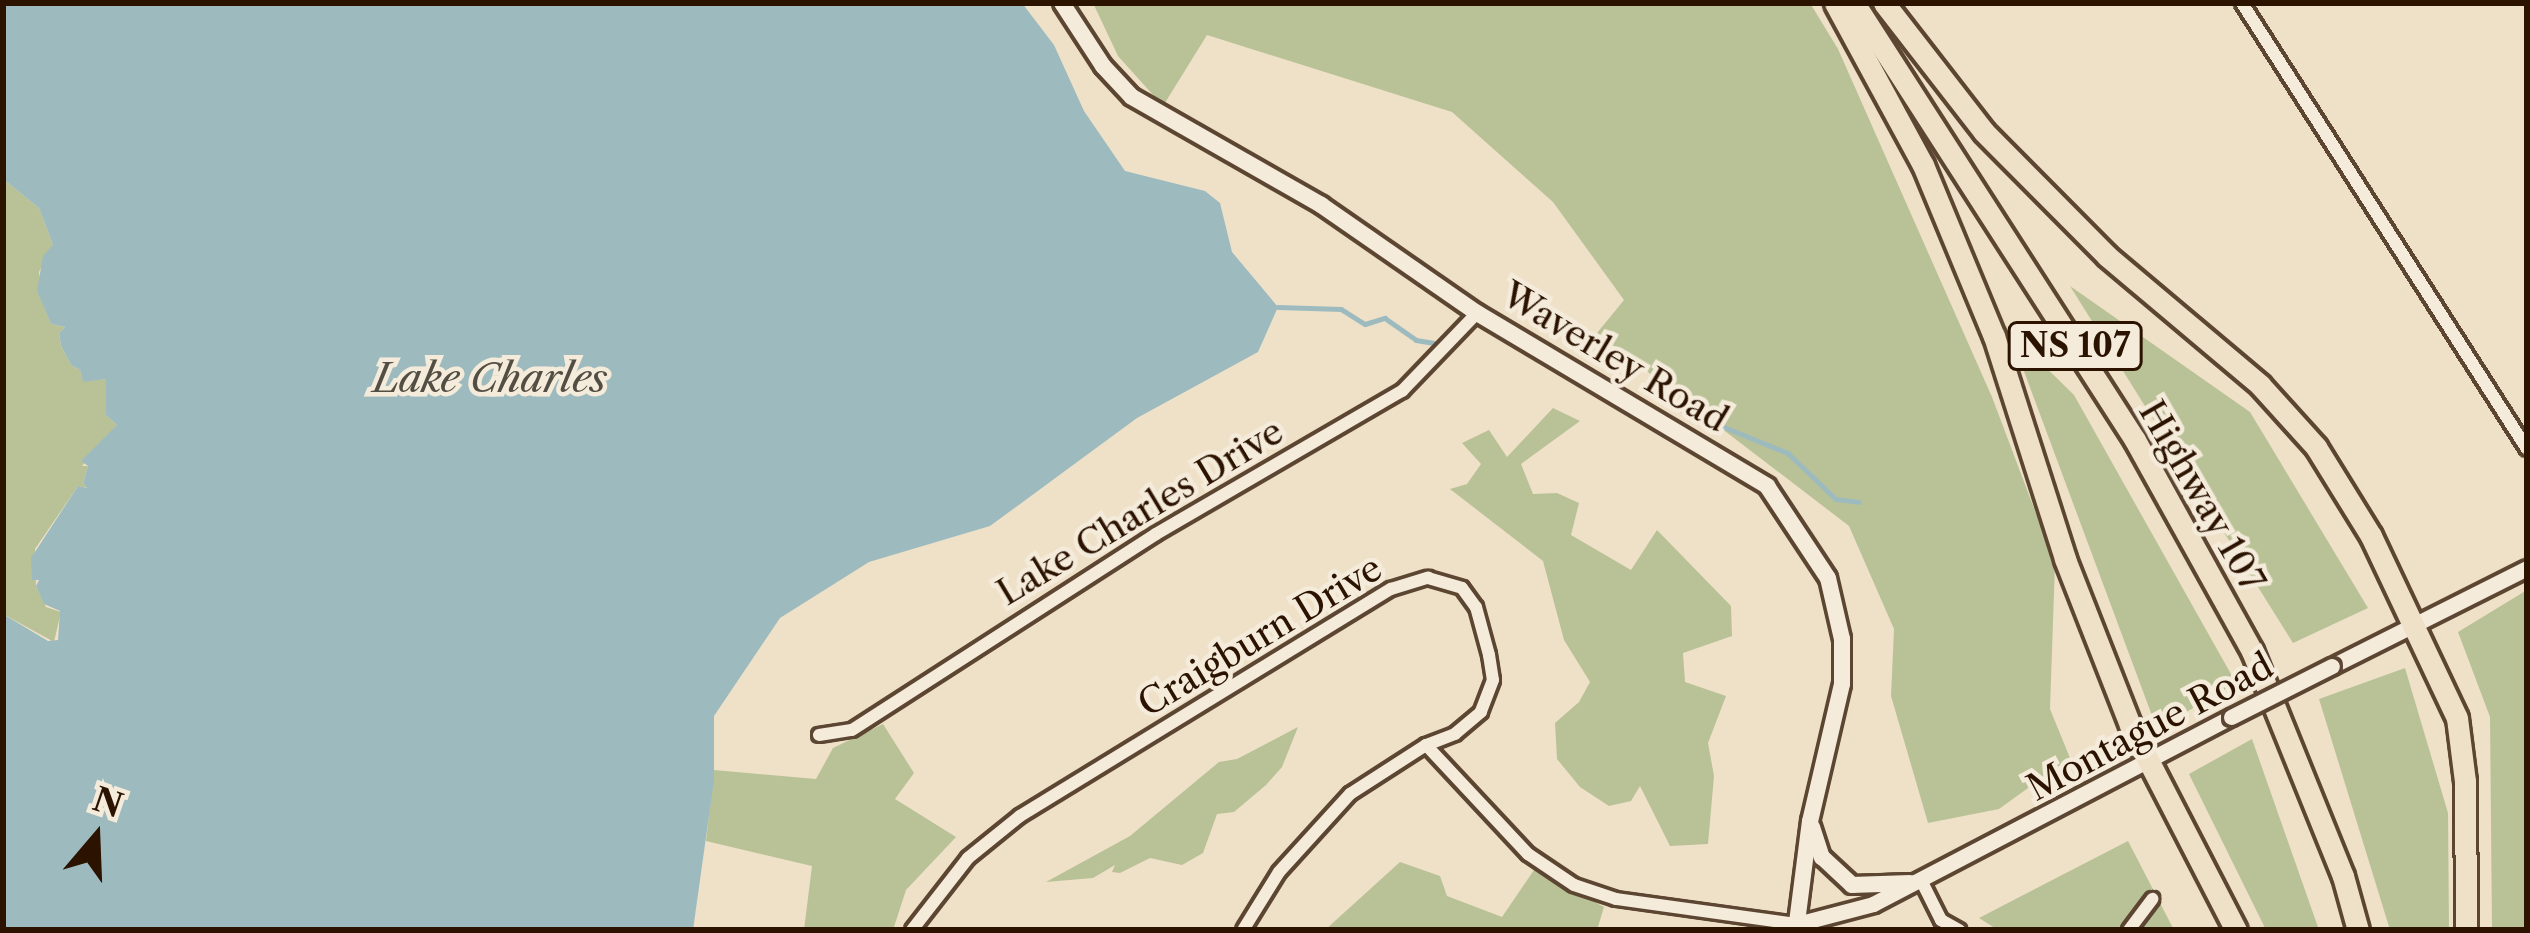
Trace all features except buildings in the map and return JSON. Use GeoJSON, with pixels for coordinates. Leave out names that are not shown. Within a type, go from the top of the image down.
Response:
{"type":"FeatureCollection","features":[{"type":"Feature","properties":{"kind":"highway"},"geometry":{"type":"LineString","coordinates":[[1835,3],[1923,166],[1985,314],[2065,560],[2130,725],[2236,930]]}},
{"type":"Feature","properties":{"kind":"highway","name":"Highway 107"},"geometry":{"type":"LineString","coordinates":[[1854,3],[2134,440],[2252,651],[2344,876],[2358,930]]}},
{"type":"Feature","properties":{"kind":"highway"},"geometry":{"type":"LineString","coordinates":[[1884,3],[2015,163],[2107,256],[2288,414],[2316,447],[2415,623],[2457,718],[2462,749],[2466,930]]}},
{"type":"Feature","properties":{"kind":"main road","name":"Waverley Road"},"geometry":{"type":"LineString","coordinates":[[1062,3],[1132,97],[1321,205],[1477,313],[1767,486],[1828,578],[1842,639],[1843,684],[1810,821],[1797,927]]}},
{"type":"Feature","properties":{"kind":"main road"},"geometry":{"type":"LineString","coordinates":[[1810,821],[1822,857],[1852,885],[1915,881]]}},
{"type":"Feature","properties":{"kind":"street"},"geometry":{"type":"LineString","coordinates":[[2242,3],[2527,449]]}},
{"type":"Feature","properties":{"kind":"street","name":"Lake Charles Drive"},"geometry":{"type":"LineString","coordinates":[[819,735],[852,730],[1156,534],[1394,396],[1477,313]]}},
{"type":"Feature","properties":{"kind":"street","name":"Montague Road"},"geometry":{"type":"LineString","coordinates":[[1797,927],[1861,910],[2525,567]]}},
{"type":"Feature","properties":{"kind":"street","name":"Craigburn Drive"},"geometry":{"type":"LineString","coordinates":[[911,930],[968,858],[1020,816],[1391,589],[1415,579],[1440,578],[1462,588],[1475,607],[1493,680],[1481,712],[1455,734],[1426,745],[1350,794],[1280,872],[1243,930]]}},
{"type":"Feature","properties":{"kind":"street"},"geometry":{"type":"LineString","coordinates":[[1426,745],[1528,854],[1574,884],[1616,899],[1797,927]]}},
{"type":"Feature","properties":{"kind":"street"},"geometry":{"type":"LineString","coordinates":[[1915,881],[1936,925],[1959,930]]}},
{"type":"Feature","properties":{"kind":"street"},"geometry":{"type":"LineString","coordinates":[[2128,930],[2152,898]]}},
{"type":"Feature","properties":{"kind":"green space"},"geometry":{"type":"Polygon","coordinates":[[[1093,3],[1810,3],[1838,49],[1992,397],[2055,564],[2050,709],[2070,758],[1999,809],[1928,823],[1891,696],[1894,629],[1849,526],[1597,333],[1624,300],[1553,202],[1452,112],[1207,35],[1163,106],[1118,56],[1093,3]]]}},
{"type":"Feature","properties":{"kind":"green space"},"geometry":{"type":"Polygon","coordinates":[[[3,179],[39,208],[53,245],[39,272],[43,304],[51,324],[65,327],[59,333],[61,346],[83,381],[106,379],[106,415],[117,425],[82,466],[88,466],[83,483],[87,488],[78,486],[35,549],[36,586],[46,607],[61,612],[54,642],[3,614],[3,179]]]}},
{"type":"Feature","properties":{"kind":"green space"},"geometry":{"type":"Polygon","coordinates":[[[2070,286],[2250,412],[2368,608],[2293,643],[2070,286]]]}},
{"type":"Feature","properties":{"kind":"green space"},"geometry":{"type":"Polygon","coordinates":[[[2009,331],[2074,395],[2236,683],[2157,729],[2009,331]]]}},
{"type":"Feature","properties":{"kind":"green space"},"geometry":{"type":"Polygon","coordinates":[[[1553,408],[1580,421],[1521,464],[1533,494],[1557,493],[1579,503],[1571,535],[1631,570],[1657,530],[1731,606],[1732,636],[1683,653],[1685,682],[1726,696],[1708,743],[1714,776],[1708,844],[1670,846],[1640,786],[1631,801],[1609,806],[1580,787],[1557,759],[1555,723],[1579,702],[1590,682],[1564,640],[1543,561],[1450,489],[1467,484],[1481,464],[1462,443],[1489,430],[1507,457],[1553,408]]]}},
{"type":"Feature","properties":{"kind":"green space"},"geometry":{"type":"Polygon","coordinates":[[[2527,590],[2527,930],[2492,930],[2490,717],[2458,632],[2527,590]]]}},
{"type":"Feature","properties":{"kind":"green space"},"geometry":{"type":"Polygon","coordinates":[[[2405,668],[2448,813],[2449,930],[2390,930],[2319,699],[2405,668]]]}},
{"type":"Feature","properties":{"kind":"green space"},"geometry":{"type":"Polygon","coordinates":[[[883,724],[914,773],[895,799],[956,837],[906,890],[893,930],[804,930],[812,866],[706,841],[714,770],[816,779],[833,748],[883,724]]]}},
{"type":"Feature","properties":{"kind":"green space"},"geometry":{"type":"Polygon","coordinates":[[[1298,727],[1282,767],[1266,785],[1234,812],[1217,814],[1203,853],[1182,865],[1150,858],[1120,873],[1112,872],[1115,865],[1093,878],[1046,882],[1130,836],[1219,762],[1237,759],[1298,727]]]}},
{"type":"Feature","properties":{"kind":"green space"},"geometry":{"type":"Polygon","coordinates":[[[2252,739],[2319,930],[2266,930],[2189,774],[2252,739]]]}},
{"type":"Feature","properties":{"kind":"green space"},"geometry":{"type":"Polygon","coordinates":[[[2128,841],[2174,930],[1998,930],[1979,918],[2128,841]]]}},
{"type":"Feature","properties":{"kind":"green space"},"geometry":{"type":"Polygon","coordinates":[[[1400,862],[1440,876],[1447,896],[1502,917],[1534,870],[1604,907],[1597,930],[1325,930],[1400,862]]]}},
{"type":"Feature","properties":{"kind":"water","name":"Lake Charles"},"geometry":{"type":"Polygon","coordinates":[[[3,3],[1022,3],[1054,45],[1084,111],[1125,171],[1205,191],[1220,203],[1232,252],[1278,307],[1258,352],[1137,418],[990,526],[869,562],[780,618],[714,716],[714,780],[693,930],[3,930],[3,614],[48,641],[58,640],[60,611],[44,604],[36,586],[39,580],[32,580],[31,558],[78,486],[87,488],[83,483],[88,466],[81,461],[117,425],[106,415],[106,379],[83,382],[80,370],[71,365],[61,346],[59,333],[65,327],[51,324],[37,291],[43,256],[53,245],[39,208],[3,179],[3,3]]]}},
{"type":"Feature","properties":{"kind":"waterway"},"geometry":{"type":"LineString","coordinates":[[1278,307],[1341,309],[1365,324],[1385,318],[1416,340],[1436,343]]}},
{"type":"Feature","properties":{"kind":"waterway"},"geometry":{"type":"LineString","coordinates":[[1680,409],[1788,453],[1836,499],[1859,502]]}}]}
